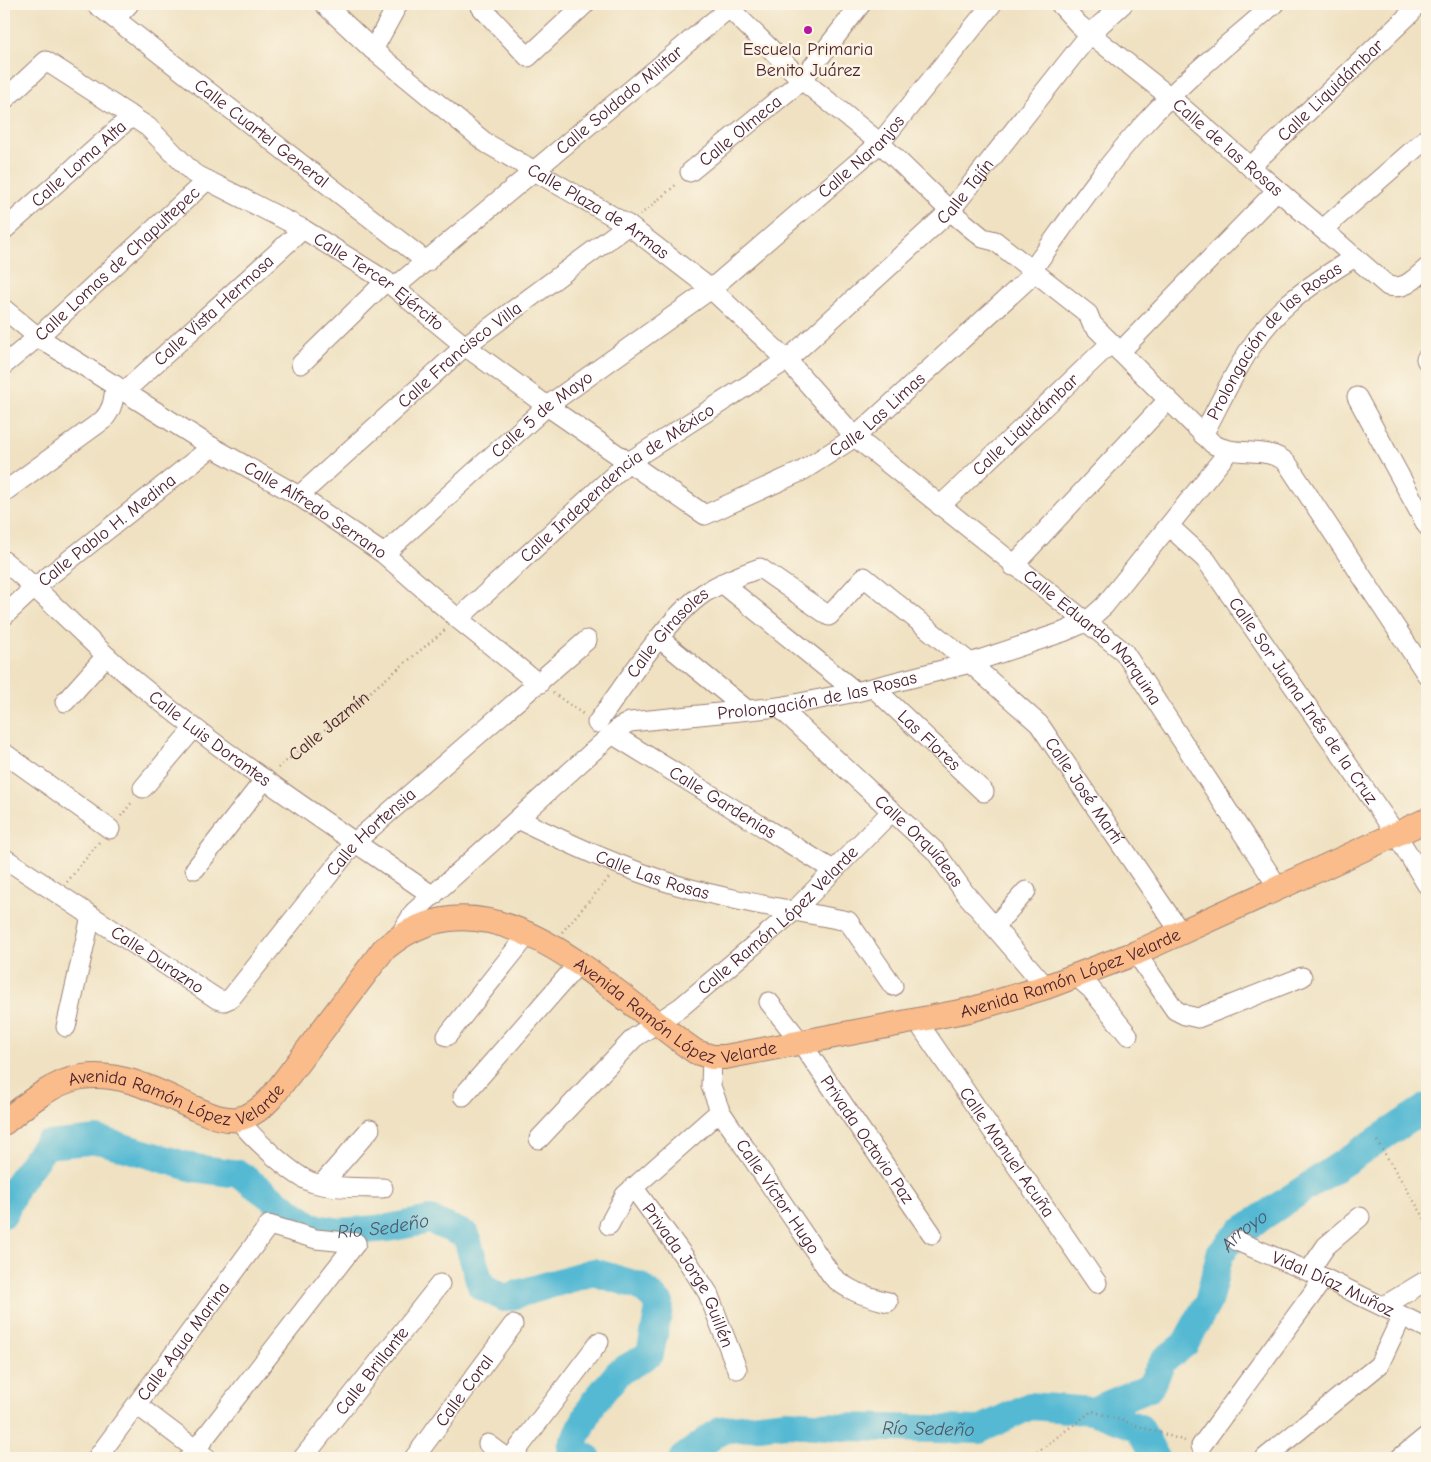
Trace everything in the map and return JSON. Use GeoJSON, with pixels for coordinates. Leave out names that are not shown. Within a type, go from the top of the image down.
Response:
{"type":"FeatureCollection","features":[{"type":"Feature","properties":{"kind":"main road","name":"Avenida Ramón López Velarde"},"geometry":{"type":"LineString","coordinates":[[4,1123],[59,1084],[80,1077],[100,1075],[134,1082],[213,1116],[238,1119],[263,1107],[272,1097],[383,950],[400,935],[440,921],[468,919],[504,924],[529,933],[551,945],[578,964],[696,1052],[712,1057],[725,1057],[802,1044],[970,1010],[1046,988],[1136,953],[1427,820]]}},
{"type":"Feature","properties":{"kind":"street","name":"Calle Cuartel General"},"geometry":{"type":"LineString","coordinates":[[96,4],[427,262]]}},
{"type":"Feature","properties":{"kind":"street"},"geometry":{"type":"LineString","coordinates":[[115,19],[129,4]]}},
{"type":"Feature","properties":{"kind":"street","name":"Calle Plaza de Armas"},"geometry":{"type":"LineString","coordinates":[[324,4],[374,50],[486,143],[628,225],[712,289],[787,360],[855,437]]}},
{"type":"Feature","properties":{"kind":"street"},"geometry":{"type":"LineString","coordinates":[[374,50],[398,4]]}},
{"type":"Feature","properties":{"kind":"street"},"geometry":{"type":"LineString","coordinates":[[481,8],[528,58],[585,4]]}},
{"type":"Feature","properties":{"kind":"street","name":"Calle Olmeca"},"geometry":{"type":"LineString","coordinates":[[690,172],[802,80],[861,4]]}},
{"type":"Feature","properties":{"kind":"street","name":"Calle Naranjos"},"geometry":{"type":"LineString","coordinates":[[712,289],[880,143],[992,4]]}},
{"type":"Feature","properties":{"kind":"street","name":"Calle de las Rosas"},"geometry":{"type":"LineString","coordinates":[[1060,4],[1069,16],[1170,97],[1388,286],[1398,288],[1407,285],[1427,268]]}},
{"type":"Feature","properties":{"kind":"street","name":"Calle Tajín"},"geometry":{"type":"LineString","coordinates":[[787,360],[950,211],[1090,34],[1122,4]]}},
{"type":"Feature","properties":{"kind":"street","name":"Calle Las Limas"},"geometry":{"type":"LineString","coordinates":[[705,515],[802,471],[855,437],[1029,275],[1118,154],[1170,97],[1274,4]]}},
{"type":"Feature","properties":{"kind":"street"},"geometry":{"type":"LineString","coordinates":[[729,6],[802,80],[880,143],[950,211],[983,238],[995,241],[1029,275],[1088,314],[1092,324],[1203,435],[1220,448],[1229,451],[1271,454],[1280,457],[1288,463],[1427,675]]}},
{"type":"Feature","properties":{"kind":"street","name":"Calle Soldado Militar"},"geometry":{"type":"LineString","coordinates":[[301,364],[391,284],[427,262],[729,6]]}},
{"type":"Feature","properties":{"kind":"street","name":"Calle Liquidámbar"},"geometry":{"type":"LineString","coordinates":[[1250,167],[1420,8]]}},
{"type":"Feature","properties":{"kind":"street","name":"Calle Tercer Ejército"},"geometry":{"type":"LineString","coordinates":[[4,100],[46,61],[132,116],[159,136],[180,162],[207,180],[303,229],[391,284],[465,346],[547,406],[705,515]]}},
{"type":"Feature","properties":{"kind":"street","name":"Calle Loma Alta"},"geometry":{"type":"LineString","coordinates":[[4,230],[132,116]]}},
{"type":"Feature","properties":{"kind":"street"},"geometry":{"type":"LineString","coordinates":[[1323,229],[1427,138]]}},
{"type":"Feature","properties":{"kind":"street","name":"Calle Lomas de Chapultepec"},"geometry":{"type":"LineString","coordinates":[[4,365],[38,337],[207,180]]}},
{"type":"Feature","properties":{"kind":"street","name":"Calle Liquidámbar"},"geometry":{"type":"LineString","coordinates":[[940,506],[1115,348],[1277,190]]}},
{"type":"Feature","properties":{"kind":"street","name":"Calle Francisco Villa"},"geometry":{"type":"LineString","coordinates":[[299,496],[465,346],[628,225]]}},
{"type":"Feature","properties":{"kind":"street","name":"Calle Vista Hermosa"},"geometry":{"type":"LineString","coordinates":[[120,388],[303,229]]}},
{"type":"Feature","properties":{"kind":"street","name":"Prolongación de las Rosas"},"geometry":{"type":"LineString","coordinates":[[1203,435],[1242,362],[1264,330],[1288,304],[1355,256]]}},
{"type":"Feature","properties":{"kind":"street","name":"Calle 5 de Mayo"},"geometry":{"type":"LineString","coordinates":[[384,554],[547,406],[712,289]]}},
{"type":"Feature","properties":{"kind":"street","name":"Calle Alfredo Serrano"},"geometry":{"type":"LineString","coordinates":[[4,309],[38,337],[212,447],[299,496],[384,554],[458,619],[539,684]]}},
{"type":"Feature","properties":{"kind":"street","name":"Calle Independencia de México"},"geometry":{"type":"LineString","coordinates":[[458,619],[628,463],[787,360]]}},
{"type":"Feature","properties":{"kind":"street"},"geometry":{"type":"LineString","coordinates":[[4,492],[103,420],[110,412],[120,388]]}},
{"type":"Feature","properties":{"kind":"street"},"geometry":{"type":"LineString","coordinates":[[1357,397],[1427,526]]}},
{"type":"Feature","properties":{"kind":"street"},"geometry":{"type":"LineString","coordinates":[[1013,566],[1168,400]]}},
{"type":"Feature","properties":{"kind":"street","name":"Calle Eduardo Marquina"},"geometry":{"type":"LineString","coordinates":[[855,437],[1013,566],[1124,652],[1278,887]]}},
{"type":"Feature","properties":{"kind":"street","name":"Calle Pablo H. Medina"},"geometry":{"type":"LineString","coordinates":[[4,616],[36,587],[212,447]]}},
{"type":"Feature","properties":{"kind":"street","name":"Prolongación de las Rosas"},"geometry":{"type":"LineString","coordinates":[[400,935],[414,912],[620,727],[640,720],[779,707],[865,690],[970,663],[1064,632],[1086,622],[1104,606],[1229,451]]}},
{"type":"Feature","properties":{"kind":"street","name":"Calle Sor Juana Inés de la Cruz"},"geometry":{"type":"LineString","coordinates":[[1168,526],[1206,560],[1396,834],[1427,885]]}},
{"type":"Feature","properties":{"kind":"street","name":"Calle Luis Dorantes"},"geometry":{"type":"LineString","coordinates":[[4,561],[36,587],[106,656],[194,728],[433,896]]}},
{"type":"Feature","properties":{"kind":"street","name":"Calle Girasoles"},"geometry":{"type":"LineString","coordinates":[[597,723],[660,639],[688,608],[702,595],[722,583],[760,568]]}},
{"type":"Feature","properties":{"kind":"street","name":"Calle José Martí"},"geometry":{"type":"LineString","coordinates":[[760,568],[829,616],[864,577],[970,663],[1038,724],[1181,933]]}},
{"type":"Feature","properties":{"kind":"street","name":"Las Flores"},"geometry":{"type":"LineString","coordinates":[[722,583],[865,690],[984,792]]}},
{"type":"Feature","properties":{"kind":"street"},"geometry":{"type":"LineString","coordinates":[[660,639],[747,710]]}},
{"type":"Feature","properties":{"kind":"street","name":"Calle Hortensia"},"geometry":{"type":"LineString","coordinates":[[224,1001],[231,998],[355,842],[539,684],[587,640]]}},
{"type":"Feature","properties":{"kind":"street"},"geometry":{"type":"LineString","coordinates":[[65,702],[106,656]]}},
{"type":"Feature","properties":{"kind":"street","name":"Calle Orquídeas"},"geometry":{"type":"LineString","coordinates":[[779,707],[935,851],[964,893],[1046,988]]}},
{"type":"Feature","properties":{"kind":"street"},"geometry":{"type":"LineString","coordinates":[[143,788],[194,728]]}},
{"type":"Feature","properties":{"kind":"street","name":"Calle Gardenias"},"geometry":{"type":"LineString","coordinates":[[612,734],[833,870]]}},
{"type":"Feature","properties":{"kind":"street"},"geometry":{"type":"LineString","coordinates":[[4,753],[110,829]]}},
{"type":"Feature","properties":{"kind":"street"},"geometry":{"type":"LineString","coordinates":[[194,868],[264,779]]}},
{"type":"Feature","properties":{"kind":"street","name":"Calle Ramón López Velarde"},"geometry":{"type":"LineString","coordinates":[[540,1139],[634,1038],[681,1007],[794,911],[892,811]]}},
{"type":"Feature","properties":{"kind":"street","name":"Calle Las Rosas"},"geometry":{"type":"LineString","coordinates":[[518,819],[620,866],[677,884],[794,911]]}},
{"type":"Feature","properties":{"kind":"street","name":"Calle Durazno"},"geometry":{"type":"LineString","coordinates":[[4,858],[216,999],[224,1001]]}},
{"type":"Feature","properties":{"kind":"street"},"geometry":{"type":"LineString","coordinates":[[994,927],[1026,892]]}},
{"type":"Feature","properties":{"kind":"street"},"geometry":{"type":"LineString","coordinates":[[794,911],[848,921],[894,986]]}},
{"type":"Feature","properties":{"kind":"street","name":"Calle Durazno"},"geometry":{"type":"LineString","coordinates":[[66,1026],[91,916]]}},
{"type":"Feature","properties":{"kind":"street"},"geometry":{"type":"LineString","coordinates":[[447,1036],[529,933]]}},
{"type":"Feature","properties":{"kind":"street"},"geometry":{"type":"LineString","coordinates":[[1136,953],[1175,1010],[1184,1015],[1198,1018],[1302,977]]}},
{"type":"Feature","properties":{"kind":"street"},"geometry":{"type":"LineString","coordinates":[[463,1096],[578,964]]}},
{"type":"Feature","properties":{"kind":"street"},"geometry":{"type":"LineString","coordinates":[[1077,977],[1090,989],[1128,1035]]}},
{"type":"Feature","properties":{"kind":"street","name":"Privada Octavio Paz"},"geometry":{"type":"LineString","coordinates":[[770,1002],[802,1044],[932,1234]]}},
{"type":"Feature","properties":{"kind":"street","name":"Calle Manuel Acuña"},"geometry":{"type":"LineString","coordinates":[[917,1021],[1097,1283]]}},
{"type":"Feature","properties":{"kind":"street","name":"Calle Víctor Hugo"},"geometry":{"type":"LineString","coordinates":[[712,1057],[711,1086],[720,1111],[832,1276],[843,1286],[855,1293],[888,1302]]}},
{"type":"Feature","properties":{"kind":"street"},"geometry":{"type":"LineString","coordinates":[[609,1225],[625,1195],[720,1111]]}},
{"type":"Feature","properties":{"kind":"street"},"geometry":{"type":"LineString","coordinates":[[238,1119],[251,1135],[304,1178],[322,1184],[383,1188]]}},
{"type":"Feature","properties":{"kind":"street"},"geometry":{"type":"LineString","coordinates":[[322,1184],[370,1129]]}},
{"type":"Feature","properties":{"kind":"street","name":"Privada Jorge Guillén"},"geometry":{"type":"LineString","coordinates":[[633,1187],[688,1262],[708,1293],[737,1369]]}},
{"type":"Feature","properties":{"kind":"street"},"geometry":{"type":"LineString","coordinates":[[1200,1446],[1316,1274],[1326,1246],[1360,1217]]}},
{"type":"Feature","properties":{"kind":"street","name":"Calle Agua Marina"},"geometry":{"type":"LineString","coordinates":[[97,1458],[269,1225],[316,1239],[356,1243],[197,1455]]}},
{"type":"Feature","properties":{"kind":"street","name":"Vidal Díaz Muñoz"},"geometry":{"type":"LineString","coordinates":[[1237,1241],[1316,1274],[1427,1328]]}},
{"type":"Feature","properties":{"kind":"street"},"geometry":{"type":"LineString","coordinates":[[1384,1306],[1427,1280]]}},
{"type":"Feature","properties":{"kind":"street","name":"Calle Brillante"},"geometry":{"type":"LineString","coordinates":[[303,1458],[440,1284]]}},
{"type":"Feature","properties":{"kind":"street"},"geometry":{"type":"LineString","coordinates":[[1265,1458],[1379,1365],[1402,1316]]}},
{"type":"Feature","properties":{"kind":"street","name":"Calle Coral"},"geometry":{"type":"LineString","coordinates":[[414,1458],[513,1325]]}},
{"type":"Feature","properties":{"kind":"street"},"geometry":{"type":"LineString","coordinates":[[510,1458],[599,1342]]}},
{"type":"Feature","properties":{"kind":"street"},"geometry":{"type":"LineString","coordinates":[[136,1406],[197,1455]]}},
{"type":"Feature","properties":{"kind":"street"},"geometry":{"type":"LineString","coordinates":[[1400,1458],[1427,1436]]}},
{"type":"Feature","properties":{"kind":"street"},"geometry":{"type":"LineString","coordinates":[[488,1444],[507,1458]]}},
{"type":"Feature","properties":{"kind":"path","name":"Calle Olmeca"},"geometry":{"type":"LineString","coordinates":[[628,225],[690,172]]}},
{"type":"Feature","properties":{"kind":"path","name":"Calle Jazmín"},"geometry":{"type":"LineString","coordinates":[[264,779],[458,619]]}},
{"type":"Feature","properties":{"kind":"path"},"geometry":{"type":"LineString","coordinates":[[539,684],[597,723]]}},
{"type":"Feature","properties":{"kind":"path"},"geometry":{"type":"LineString","coordinates":[[551,945],[620,866]]}},
{"type":"Feature","properties":{"kind":"path"},"geometry":{"type":"LineString","coordinates":[[1377,1141],[1427,1222]]}},
{"type":"Feature","properties":{"kind":"path"},"geometry":{"type":"LineString","coordinates":[[1029,1458],[1092,1411],[1200,1446]]}},
{"type":"Feature","properties":{"kind":"waterway","name":"Arroyo"},"geometry":{"type":"LineString","coordinates":[[1092,1411],[1150,1387],[1163,1361],[1185,1344],[1208,1302],[1220,1254],[1238,1233],[1427,1107]]}},
{"type":"Feature","properties":{"kind":"waterway","name":"Río Sedeño"},"geometry":{"type":"LineString","coordinates":[[4,1214],[16,1186],[46,1145],[99,1140],[194,1168],[239,1174],[312,1227],[340,1232],[388,1228],[430,1220],[466,1235],[481,1286],[504,1298],[593,1272],[640,1286],[660,1304],[650,1354],[619,1372],[593,1403],[571,1448],[588,1458]]}},
{"type":"Feature","properties":{"kind":"waterway","name":"Río Sedeño"},"geometry":{"type":"LineString","coordinates":[[683,1458],[721,1430],[787,1423],[841,1427],[979,1430],[1030,1406],[1092,1411],[1140,1428],[1156,1458]]}},
{"type":"Feature","properties":{"kind":"place","name":"Escuela Primaria Benito Juárez"},"geometry":{"type":"Point","coordinates":[808,30]}}]}
